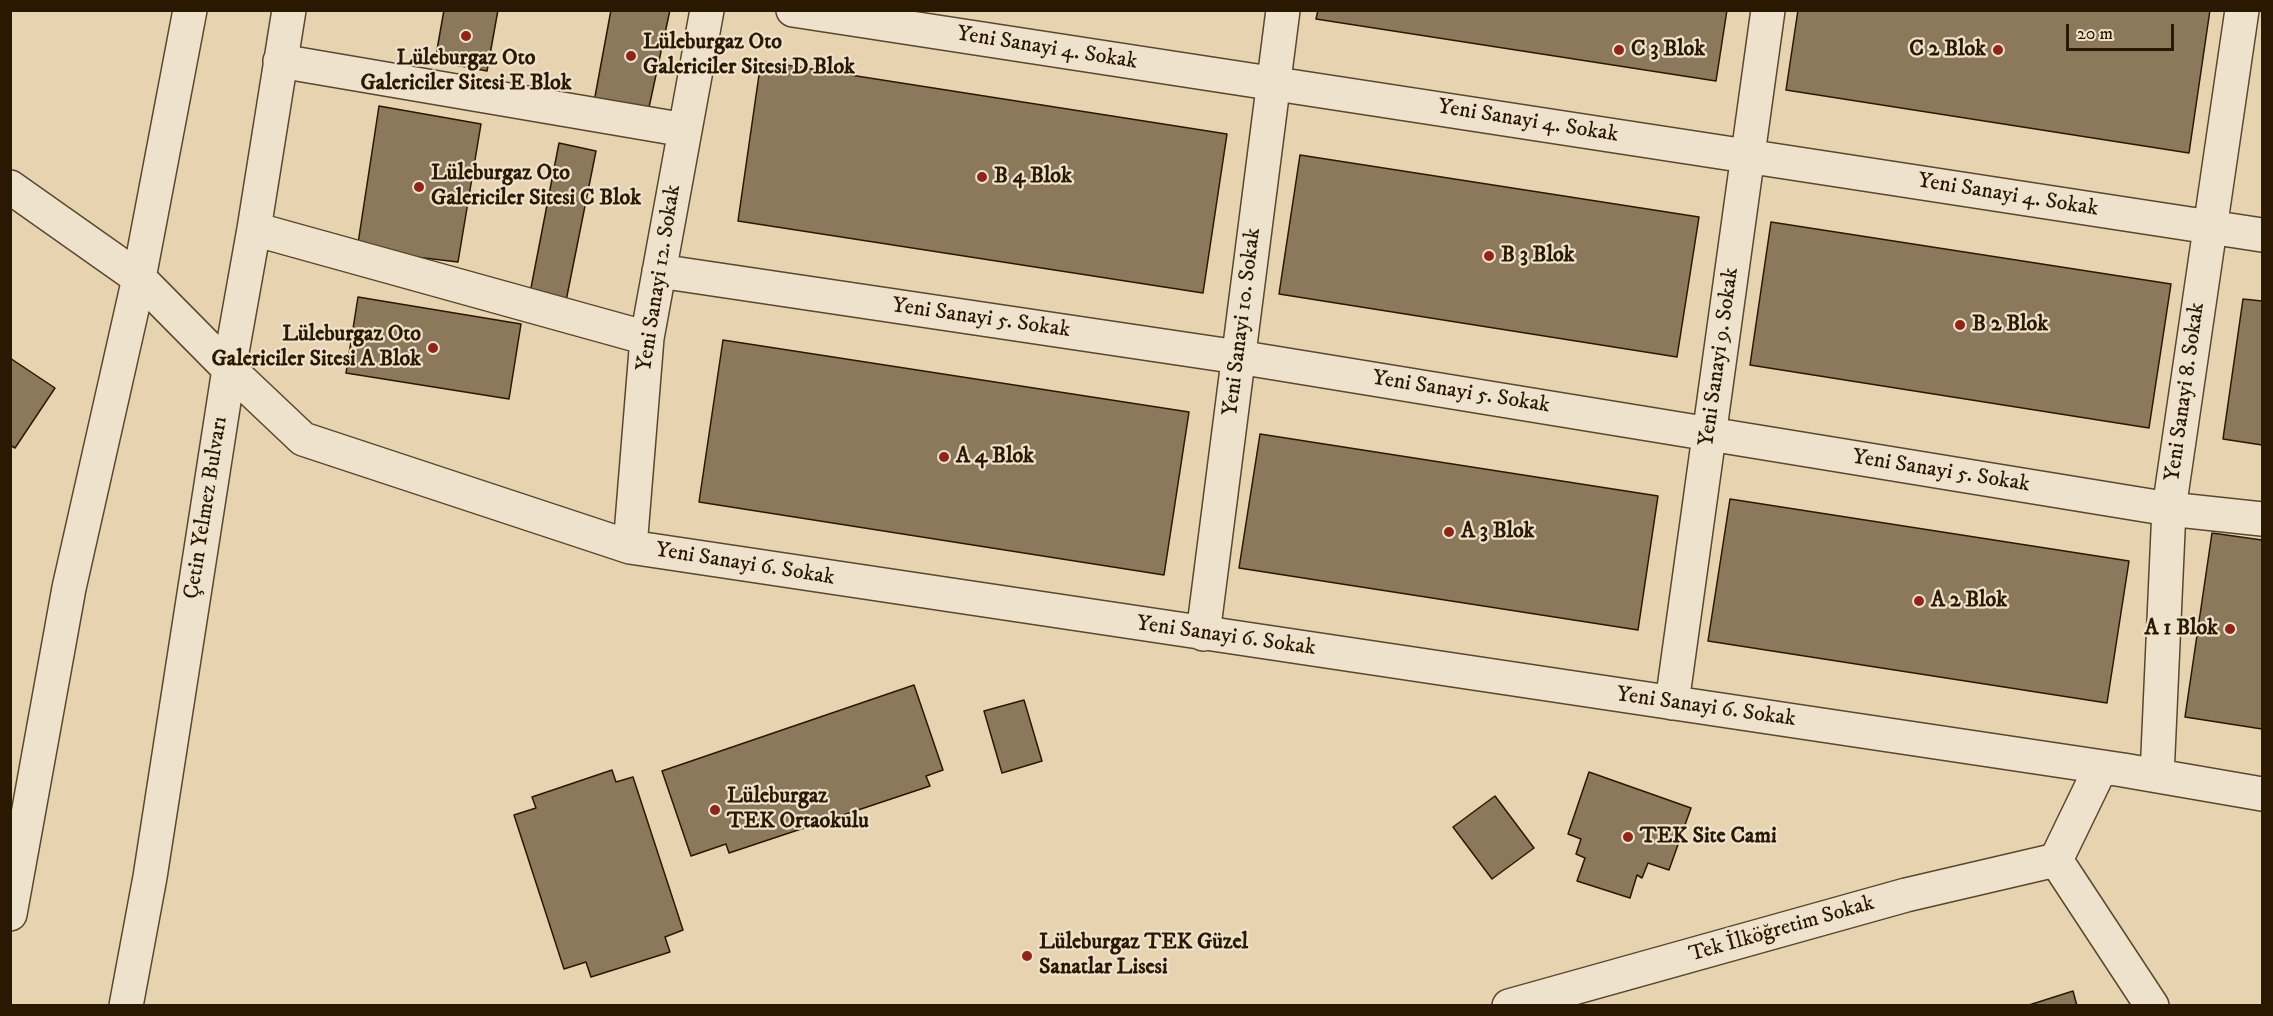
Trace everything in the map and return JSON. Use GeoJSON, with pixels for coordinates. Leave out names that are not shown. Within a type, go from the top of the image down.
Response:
{"type":"FeatureCollection","features":[{"type":"Feature","properties":{"kind":"street"},"geometry":{"type":"LineString","coordinates":[[10,914],[69,588],[139,278],[190,10]]}},
{"type":"Feature","properties":{"kind":"street","name":"Çetin Yelmez Bulvarı"},"geometry":{"type":"LineString","coordinates":[[126,1005],[152,865],[229,369],[289,10]]}},
{"type":"Feature","properties":{"kind":"street","name":"Yeni Sanayi 12. Sokak"},"geometry":{"type":"LineString","coordinates":[[630,547],[647,338],[707,10]]}},
{"type":"Feature","properties":{"kind":"street","name":"Yeni Sanayi 4. Sokak"},"geometry":{"type":"LineString","coordinates":[[793,10],[2262,235]]}},
{"type":"Feature","properties":{"kind":"street","name":"Yeni Sanayi 10. Sokak"},"geometry":{"type":"LineString","coordinates":[[1203,634],[1283,10]]}},
{"type":"Feature","properties":{"kind":"street","name":"Yeni Sanayi 9. Sokak"},"geometry":{"type":"LineString","coordinates":[[1671,703],[1768,10]]}},
{"type":"Feature","properties":{"kind":"street","name":"Yeni Sanayi 8. Sokak"},"geometry":{"type":"LineString","coordinates":[[2157,776],[2169,509],[2242,10]]}},
{"type":"Feature","properties":{"kind":"street"},"geometry":{"type":"LineString","coordinates":[[280,60],[685,130]]}},
{"type":"Feature","properties":{"kind":"street","name":"Yeni Sanayi 6. Sokak"},"geometry":{"type":"LineString","coordinates":[[10,187],[139,278],[229,369],[303,439],[630,547],[2101,767],[2262,794]]}},
{"type":"Feature","properties":{"kind":"street"},"geometry":{"type":"LineString","coordinates":[[254,229],[647,338]]}},
{"type":"Feature","properties":{"kind":"street","name":"Yeni Sanayi 5. Sokak"},"geometry":{"type":"LineString","coordinates":[[659,271],[1239,357],[2169,509],[2262,519]]}},
{"type":"Feature","properties":{"kind":"street"},"geometry":{"type":"LineString","coordinates":[[2101,767],[2056,860],[2152,1005]]}},
{"type":"Feature","properties":{"kind":"street","name":"Tek İlköğretim Sokak"},"geometry":{"type":"LineString","coordinates":[[1509,1005],[1596,994],[1906,895],[2056,860]]}},
{"type":"Feature","properties":{"kind":"building","name":"Lüleburgaz Oto Galericiler Sitesi E Blok"},"geometry":{"type":"Polygon","coordinates":[[[444,10],[498,10],[487,71],[435,61],[444,10]]]}},
{"type":"Feature","properties":{"kind":"building","name":"Lüleburgaz Oto Galericiler Sitesi D Blok"},"geometry":{"type":"Polygon","coordinates":[[[611,10],[670,10],[648,112],[594,102],[611,10]]]}},
{"type":"Feature","properties":{"kind":"building","name":"C 3 Blok"},"geometry":{"type":"Polygon","coordinates":[[[1318,10],[1727,10],[1716,81],[1316,19],[1318,10]]]}},
{"type":"Feature","properties":{"kind":"building","name":"C 2 Blok"},"geometry":{"type":"Polygon","coordinates":[[[1798,10],[2210,10],[2189,153],[1786,90],[1798,10]]]}},
{"type":"Feature","properties":{"kind":"building","name":"B 4 Blok"},"geometry":{"type":"Polygon","coordinates":[[[761,61],[1227,134],[1203,293],[738,221],[761,61]]]}},
{"type":"Feature","properties":{"kind":"building","name":"Lüleburgaz Oto Galericiler Sitesi C Blok"},"geometry":{"type":"Polygon","coordinates":[[[379,106],[481,124],[458,262],[357,250],[379,106]]]}},
{"type":"Feature","properties":{"kind":"building"},"geometry":{"type":"Polygon","coordinates":[[[559,143],[596,151],[566,301],[530,293],[559,143]]]}},
{"type":"Feature","properties":{"kind":"building","name":"B 3 Blok"},"geometry":{"type":"Polygon","coordinates":[[[1300,155],[1699,217],[1677,357],[1279,294],[1300,155]]]}},
{"type":"Feature","properties":{"kind":"building","name":"B 2 Blok"},"geometry":{"type":"Polygon","coordinates":[[[1771,222],[2171,284],[2149,428],[1750,365],[1771,222]]]}},
{"type":"Feature","properties":{"kind":"building","name":"Lüleburgaz Oto Galericiler Sitesi A Blok"},"geometry":{"type":"Polygon","coordinates":[[[358,297],[521,324],[509,399],[346,373],[358,297]]]}},
{"type":"Feature","properties":{"kind":"building"},"geometry":{"type":"Polygon","coordinates":[[[2243,299],[2262,301],[2262,445],[2223,439],[2243,299]]]}},
{"type":"Feature","properties":{"kind":"building","name":"A 4 Blok"},"geometry":{"type":"Polygon","coordinates":[[[723,340],[1189,412],[1164,575],[699,502],[723,340]]]}},
{"type":"Feature","properties":{"kind":"building"},"geometry":{"type":"Polygon","coordinates":[[[10,358],[55,388],[15,448],[10,445],[10,358]]]}},
{"type":"Feature","properties":{"kind":"building","name":"A 3 Blok"},"geometry":{"type":"Polygon","coordinates":[[[1260,434],[1658,496],[1638,630],[1239,568],[1260,434]]]}},
{"type":"Feature","properties":{"kind":"building","name":"A 2 Blok"},"geometry":{"type":"Polygon","coordinates":[[[1730,499],[2129,561],[2107,703],[1708,641],[1730,499]]]}},
{"type":"Feature","properties":{"kind":"building","name":"A 1 Blok"},"geometry":{"type":"Polygon","coordinates":[[[2212,533],[2262,540],[2262,729],[2185,717],[2212,533]]]}},
{"type":"Feature","properties":{"kind":"building"},"geometry":{"type":"Polygon","coordinates":[[[914,685],[943,770],[926,776],[930,786],[729,853],[726,844],[691,856],[662,771],[914,685]]]}},
{"type":"Feature","properties":{"kind":"building"},"geometry":{"type":"Polygon","coordinates":[[[1024,700],[1042,761],[1002,773],[984,711],[1024,700]]]}},
{"type":"Feature","properties":{"kind":"building"},"geometry":{"type":"Polygon","coordinates":[[[612,770],[616,782],[633,777],[683,930],[665,937],[670,952],[591,977],[586,962],[564,969],[514,815],[536,808],[532,797],[612,770]]]}},
{"type":"Feature","properties":{"kind":"building","name":"TEK Site Cami"},"geometry":{"type":"Polygon","coordinates":[[[1589,772],[1691,808],[1669,870],[1648,863],[1642,878],[1637,875],[1630,898],[1577,881],[1585,858],[1576,854],[1581,839],[1568,834],[1589,772]]]}},
{"type":"Feature","properties":{"kind":"building"},"geometry":{"type":"Polygon","coordinates":[[[1495,796],[1534,848],[1492,879],[1453,827],[1495,796]]]}},
{"type":"Feature","properties":{"kind":"building"},"geometry":{"type":"Polygon","coordinates":[[[2073,991],[2077,1006],[2026,1006],[2073,991]]]}},
{"type":"Feature","properties":{"kind":"place","name":"Lüleburgaz Oto Galericiler Sitesi E Blok"},"geometry":{"type":"Point","coordinates":[466,36]}},
{"type":"Feature","properties":{"kind":"place","name":"C 3 Blok"},"geometry":{"type":"Point","coordinates":[1619,50]}},
{"type":"Feature","properties":{"kind":"place","name":"C 2 Blok"},"geometry":{"type":"Point","coordinates":[1998,50]}},
{"type":"Feature","properties":{"kind":"place","name":"Lüleburgaz Oto Galericiler Sitesi D Blok"},"geometry":{"type":"Point","coordinates":[631,56]}},
{"type":"Feature","properties":{"kind":"place","name":"B 4 Blok"},"geometry":{"type":"Point","coordinates":[982,177]}},
{"type":"Feature","properties":{"kind":"place","name":"Lüleburgaz Oto Galericiler Sitesi C Blok"},"geometry":{"type":"Point","coordinates":[419,187]}},
{"type":"Feature","properties":{"kind":"place","name":"B 3 Blok"},"geometry":{"type":"Point","coordinates":[1489,256]}},
{"type":"Feature","properties":{"kind":"place","name":"B 2 Blok"},"geometry":{"type":"Point","coordinates":[1960,325]}},
{"type":"Feature","properties":{"kind":"place","name":"Lüleburgaz Oto Galericiler Sitesi A Blok"},"geometry":{"type":"Point","coordinates":[433,348]}},
{"type":"Feature","properties":{"kind":"place","name":"A 4 Blok"},"geometry":{"type":"Point","coordinates":[944,457]}},
{"type":"Feature","properties":{"kind":"place","name":"A 3 Blok"},"geometry":{"type":"Point","coordinates":[1449,532]}},
{"type":"Feature","properties":{"kind":"place","name":"A 2 Blok"},"geometry":{"type":"Point","coordinates":[1919,601]}},
{"type":"Feature","properties":{"kind":"place","name":"A 1 Blok"},"geometry":{"type":"Point","coordinates":[2230,629]}},
{"type":"Feature","properties":{"kind":"place","name":"Lüleburgaz TEK Ortaokulu"},"geometry":{"type":"Point","coordinates":[715,810]}},
{"type":"Feature","properties":{"kind":"place","name":"TEK Site Cami"},"geometry":{"type":"Point","coordinates":[1628,837]}},
{"type":"Feature","properties":{"kind":"place","name":"Lüleburgaz TEK Güzel Sanatlar Lisesi"},"geometry":{"type":"Point","coordinates":[1027,956]}}]}
